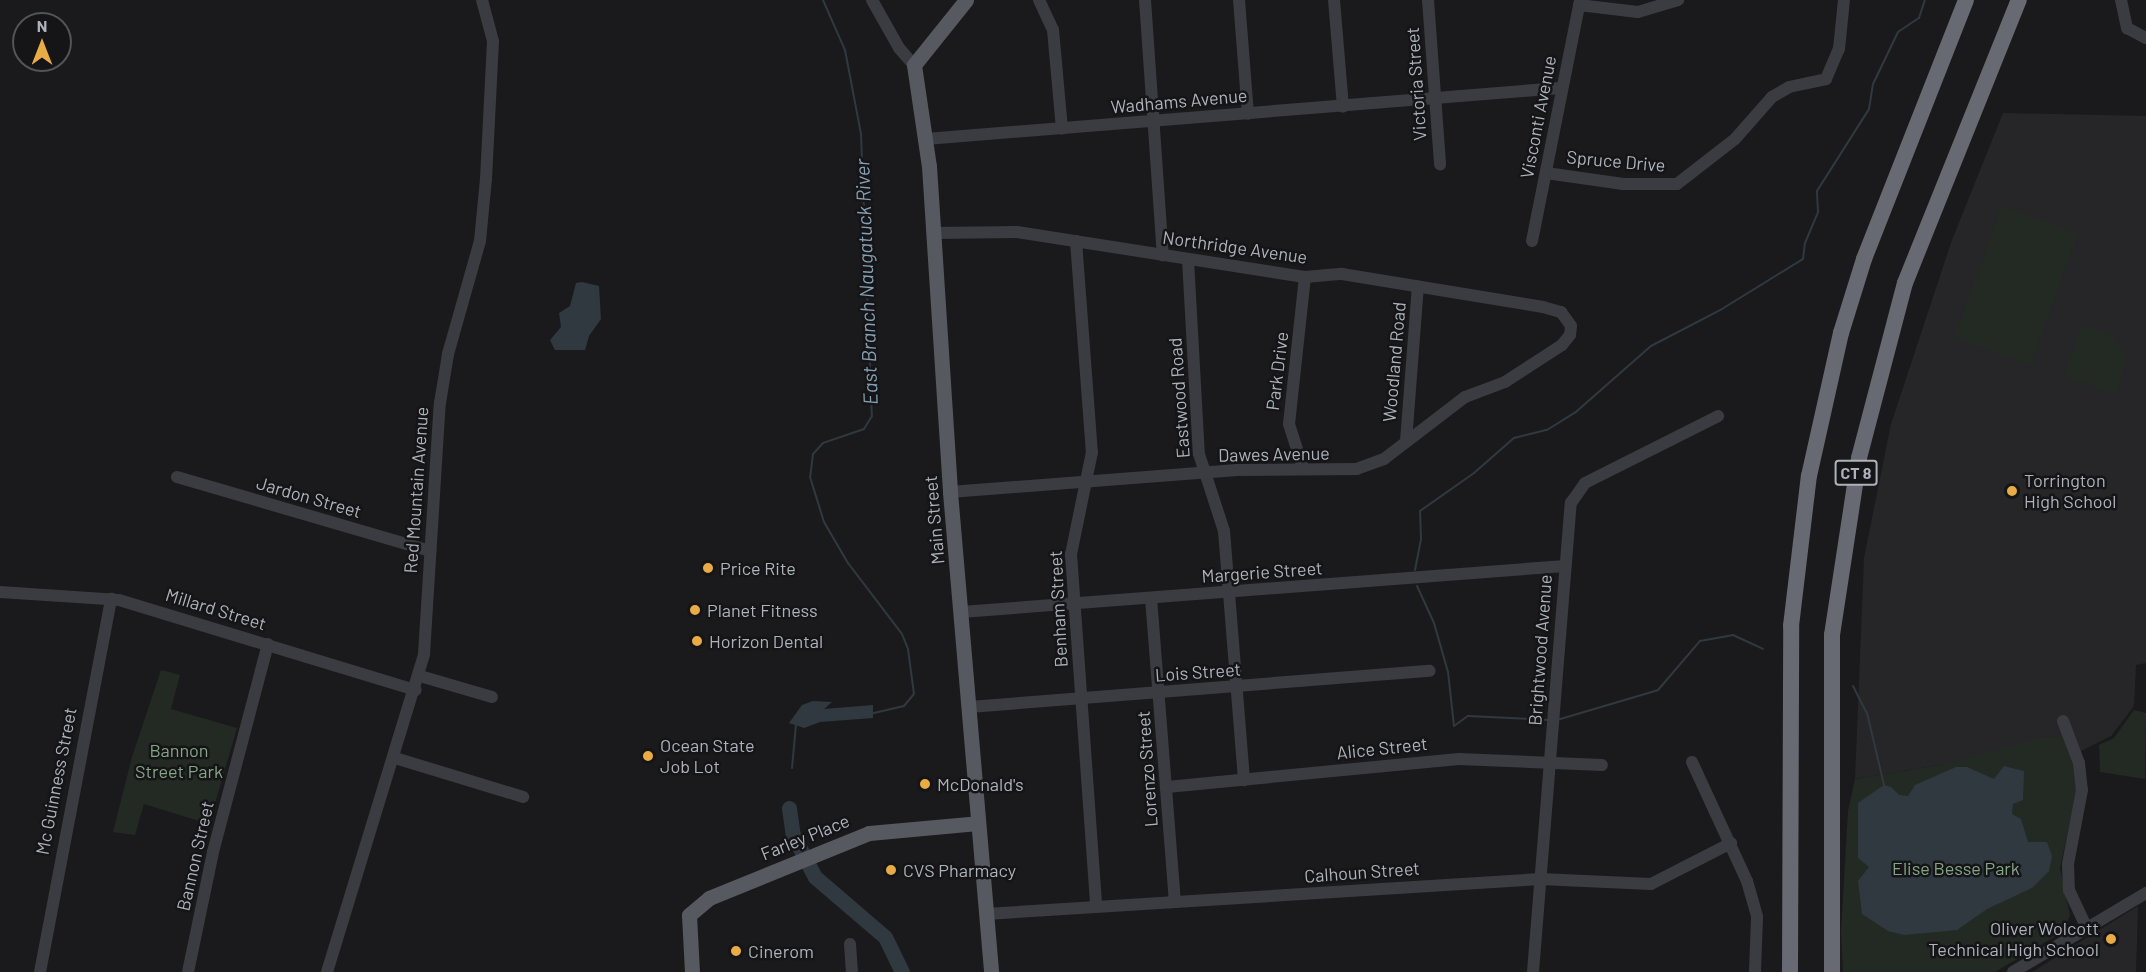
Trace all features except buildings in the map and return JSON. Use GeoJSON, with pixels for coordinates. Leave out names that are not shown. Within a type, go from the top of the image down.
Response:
{"type":"FeatureCollection","features":[{"type":"Feature","properties":{"kind":"highway","name":"CT 8"},"geometry":{"type":"LineString","coordinates":[[1790,972],[1791,626],[1809,476],[1841,333],[1864,259],[1966,0]]}},
{"type":"Feature","properties":{"kind":"highway","name":"CT 8"},"geometry":{"type":"LineString","coordinates":[[1832,972],[1832,635],[1859,458],[1905,283],[2019,0]]}},
{"type":"Feature","properties":{"kind":"main road"},"geometry":{"type":"LineString","coordinates":[[914,66],[966,0]]}},
{"type":"Feature","properties":{"kind":"main road","name":"Main Street"},"geometry":{"type":"LineString","coordinates":[[914,66],[926,139],[934,233],[950,492],[991,972]]}},
{"type":"Feature","properties":{"kind":"main road","name":"Farley Place"},"geometry":{"type":"LineString","coordinates":[[692,972],[687,925],[690,912],[709,898],[815,852],[869,833],[978,823]]}},
{"type":"Feature","properties":{"kind":"street"},"geometry":{"type":"LineString","coordinates":[[872,0],[899,48],[914,66]]}},
{"type":"Feature","properties":{"kind":"street"},"geometry":{"type":"LineString","coordinates":[[1039,0],[1053,30],[1062,129]]}},
{"type":"Feature","properties":{"kind":"street"},"geometry":{"type":"LineString","coordinates":[[1145,0],[1163,255]]}},
{"type":"Feature","properties":{"kind":"street"},"geometry":{"type":"LineString","coordinates":[[1239,0],[1248,114]]}},
{"type":"Feature","properties":{"kind":"street"},"geometry":{"type":"LineString","coordinates":[[1334,0],[1343,107]]}},
{"type":"Feature","properties":{"kind":"street","name":"Victoria Street"},"geometry":{"type":"LineString","coordinates":[[1428,0],[1440,165]]}},
{"type":"Feature","properties":{"kind":"street"},"geometry":{"type":"LineString","coordinates":[[1580,2],[1638,12],[1678,0]]}},
{"type":"Feature","properties":{"kind":"street","name":"Spruce Drive"},"geometry":{"type":"LineString","coordinates":[[1546,172],[1623,183],[1677,184],[1735,139],[1772,97],[1789,87],[1826,79],[1839,49],[1844,0]]}},
{"type":"Feature","properties":{"kind":"street"},"geometry":{"type":"LineString","coordinates":[[2121,0],[2127,28],[2146,38]]}},
{"type":"Feature","properties":{"kind":"street","name":"Red Mountain Avenue"},"geometry":{"type":"LineString","coordinates":[[327,972],[420,676],[440,403],[448,354],[480,241],[486,179],[493,40],[482,2]]}},
{"type":"Feature","properties":{"kind":"street","name":"Visconti Avenue"},"geometry":{"type":"LineString","coordinates":[[1532,242],[1560,88],[1580,2]]}},
{"type":"Feature","properties":{"kind":"street","name":"Wadhams Avenue"},"geometry":{"type":"LineString","coordinates":[[926,139],[1560,88]]}},
{"type":"Feature","properties":{"kind":"street","name":"Northridge Avenue"},"geometry":{"type":"LineString","coordinates":[[934,233],[1017,232],[1305,277],[1342,274],[1418,286],[1561,312],[1571,326],[1570,335],[1562,345]]}},
{"type":"Feature","properties":{"kind":"street","name":"Benham Street"},"geometry":{"type":"LineString","coordinates":[[1076,241],[1092,452],[1088,483],[1073,532],[1074,603],[1096,906]]}},
{"type":"Feature","properties":{"kind":"street","name":"Eastwood Road"},"geometry":{"type":"LineString","coordinates":[[1188,260],[1198,454],[1224,531],[1244,780]]}},
{"type":"Feature","properties":{"kind":"street","name":"Park Drive"},"geometry":{"type":"LineString","coordinates":[[1303,468],[1289,424],[1305,277]]}},
{"type":"Feature","properties":{"kind":"street","name":"Woodland Road"},"geometry":{"type":"LineString","coordinates":[[1406,441],[1418,286]]}},
{"type":"Feature","properties":{"kind":"street","name":"Dawes Avenue"},"geometry":{"type":"LineString","coordinates":[[950,492],[1303,468],[1357,469],[1384,459],[1464,397],[1505,382],[1562,345]]}},
{"type":"Feature","properties":{"kind":"street","name":"Brightwood Avenue"},"geometry":{"type":"LineString","coordinates":[[1533,972],[1564,566],[1571,502],[1580,488],[1619,464],[1718,416]]}},
{"type":"Feature","properties":{"kind":"street","name":"Jardon Street"},"geometry":{"type":"LineString","coordinates":[[177,477],[430,551]]}},
{"type":"Feature","properties":{"kind":"street","name":"Margerie Street"},"geometry":{"type":"LineString","coordinates":[[961,612],[1564,566]]}},
{"type":"Feature","properties":{"kind":"street","name":"Millard Street"},"geometry":{"type":"LineString","coordinates":[[0,592],[111,598],[416,690]]}},
{"type":"Feature","properties":{"kind":"street","name":"Mc Guinness Street"},"geometry":{"type":"LineString","coordinates":[[40,972],[111,598]]}},
{"type":"Feature","properties":{"kind":"street","name":"Lorenzo Street"},"geometry":{"type":"LineString","coordinates":[[1151,598],[1175,901]]}},
{"type":"Feature","properties":{"kind":"street","name":"Bannon Street"},"geometry":{"type":"LineString","coordinates":[[188,972],[213,852],[268,644]]}},
{"type":"Feature","properties":{"kind":"street","name":"Lois Street"},"geometry":{"type":"LineString","coordinates":[[969,707],[1430,671]]}},
{"type":"Feature","properties":{"kind":"street"},"geometry":{"type":"LineString","coordinates":[[420,676],[492,697]]}},
{"type":"Feature","properties":{"kind":"street"},"geometry":{"type":"LineString","coordinates":[[2062,721],[2079,763],[2082,790],[2068,864],[2069,890],[2086,926]]}},
{"type":"Feature","properties":{"kind":"street"},"geometry":{"type":"LineString","coordinates":[[395,758],[523,797]]}},
{"type":"Feature","properties":{"kind":"street","name":"Alice Street"},"geometry":{"type":"LineString","coordinates":[[1167,787],[1458,759],[1602,765]]}},
{"type":"Feature","properties":{"kind":"street"},"geometry":{"type":"LineString","coordinates":[[1692,762],[1731,843],[1756,917],[1755,972]]}},
{"type":"Feature","properties":{"kind":"street","name":"Calhoun Street"},"geometry":{"type":"LineString","coordinates":[[986,914],[1540,879],[1651,884],[1731,843]]}},
{"type":"Feature","properties":{"kind":"street"},"geometry":{"type":"LineString","coordinates":[[2013,972],[2086,926],[2146,893]]}},
{"type":"Feature","properties":{"kind":"street"},"geometry":{"type":"LineString","coordinates":[[849,944],[852,972]]}},
{"type":"Feature","properties":{"kind":"shaded area","name":"Torrington High School"},"geometry":{"type":"Polygon","coordinates":[[[2003,113],[2146,116],[2146,663],[2136,665],[2134,706],[2111,736],[2073,755],[1945,764],[1855,779],[1864,558],[1891,424],[1952,240],[2003,113]]]}},
{"type":"Feature","properties":{"kind":"shaded area"},"geometry":{"type":"Polygon","coordinates":[[[576,283],[599,286],[601,319],[589,336],[585,350],[555,350],[550,340],[561,327],[559,313],[570,306],[576,283]]]}},
{"type":"Feature","properties":{"kind":"shaded area"},"geometry":{"type":"Polygon","coordinates":[[[813,701],[832,702],[824,709],[873,705],[873,718],[820,722],[804,728],[789,723],[802,705],[813,701]]]}},
{"type":"Feature","properties":{"kind":"shaded area"},"geometry":{"type":"Polygon","coordinates":[[[2004,766],[2024,771],[2023,800],[2013,804],[2012,814],[2021,819],[2028,842],[2047,842],[2052,856],[2049,871],[2032,888],[1987,909],[1957,930],[1904,935],[1888,931],[1862,914],[1858,881],[1869,867],[1858,858],[1858,803],[1884,785],[1891,787],[1899,795],[1908,796],[1915,785],[1956,767],[1967,767],[1994,779],[2004,766]]]}},
{"type":"Feature","properties":{"kind":"shaded area","name":"Oliver Wolcott Technical High School"},"geometry":{"type":"Polygon","coordinates":[[[2138,906],[2136,972],[2032,972],[2138,906]]]}},
{"type":"Feature","properties":{"kind":"green space"},"geometry":{"type":"Polygon","coordinates":[[[2002,206],[2078,234],[2030,365],[1954,338],[2002,206]]]}},
{"type":"Feature","properties":{"kind":"green space"},"geometry":{"type":"Polygon","coordinates":[[[2082,324],[2110,334],[2127,358],[2116,395],[2064,375],[2082,324]]]}},
{"type":"Feature","properties":{"kind":"green space","name":"Bannon Street Park"},"geometry":{"type":"Polygon","coordinates":[[[161,670],[180,675],[171,709],[237,728],[209,824],[144,804],[135,835],[113,832],[132,757],[161,670]]]}},
{"type":"Feature","properties":{"kind":"green space"},"geometry":{"type":"Polygon","coordinates":[[[2134,710],[2146,713],[2145,779],[2100,772],[2099,745],[2114,738],[2134,710]]]}},
{"type":"Feature","properties":{"kind":"green space","name":"Elise Besse Park"},"geometry":{"type":"Polygon","coordinates":[[[2063,736],[2076,769],[2076,796],[2060,868],[2070,915],[2066,925],[2054,937],[1995,972],[1843,972],[1841,932],[1848,811],[1855,779],[1945,764],[2041,738],[2063,736]]]}},
{"type":"Feature","properties":{"kind":"waterway","name":"East Branch Naugatuck River"},"geometry":{"type":"LineString","coordinates":[[823,0],[845,50],[861,134],[872,416],[864,429],[823,443],[813,454],[810,477],[824,522],[848,563],[902,634],[908,649],[914,694],[904,706],[873,713]]}},
{"type":"Feature","properties":{"kind":"waterway"},"geometry":{"type":"LineString","coordinates":[[1415,570],[1421,539],[1420,511],[1474,473],[1514,438],[1547,430],[1577,411],[1651,346],[1722,309],[1803,259],[1805,243],[1818,212],[1817,191],[1869,109],[1873,84],[1898,32],[1919,18],[1925,0]]}},
{"type":"Feature","properties":{"kind":"waterway"},"geometry":{"type":"LineString","coordinates":[[1417,586],[1434,623],[1448,672],[1454,726],[1468,716],[1549,720]]}},
{"type":"Feature","properties":{"kind":"waterway"},"geometry":{"type":"LineString","coordinates":[[1557,720],[1658,690],[1700,641],[1733,635],[1763,649]]}},
{"type":"Feature","properties":{"kind":"waterway"},"geometry":{"type":"LineString","coordinates":[[1853,686],[1867,713],[1884,785]]}},
{"type":"Feature","properties":{"kind":"waterway","name":"East Branch Naugatuck River"},"geometry":{"type":"LineString","coordinates":[[792,768],[796,724]]}},
{"type":"Feature","properties":{"kind":"waterway","name":"East Branch Naugatuck River"},"geometry":{"type":"LineString","coordinates":[[789,808],[793,835],[815,877],[885,937],[902,972]]}},
{"type":"Feature","properties":{"kind":"place","name":"Torrington High School"},"geometry":{"type":"Point","coordinates":[2012,491]}},
{"type":"Feature","properties":{"kind":"place","name":"Price Rite"},"geometry":{"type":"Point","coordinates":[708,568]}},
{"type":"Feature","properties":{"kind":"place","name":"Planet Fitness"},"geometry":{"type":"Point","coordinates":[695,610]}},
{"type":"Feature","properties":{"kind":"place","name":"Horizon Dental"},"geometry":{"type":"Point","coordinates":[697,641]}},
{"type":"Feature","properties":{"kind":"place","name":"Ocean State Job Lot"},"geometry":{"type":"Point","coordinates":[648,756]}},
{"type":"Feature","properties":{"kind":"place","name":"McDonald's"},"geometry":{"type":"Point","coordinates":[925,784]}},
{"type":"Feature","properties":{"kind":"place","name":"CVS Pharmacy"},"geometry":{"type":"Point","coordinates":[891,870]}},
{"type":"Feature","properties":{"kind":"place","name":"Oliver Wolcott Technical High School"},"geometry":{"type":"Point","coordinates":[2111,939]}},
{"type":"Feature","properties":{"kind":"place","name":"Cinerom"},"geometry":{"type":"Point","coordinates":[736,951]}}]}
